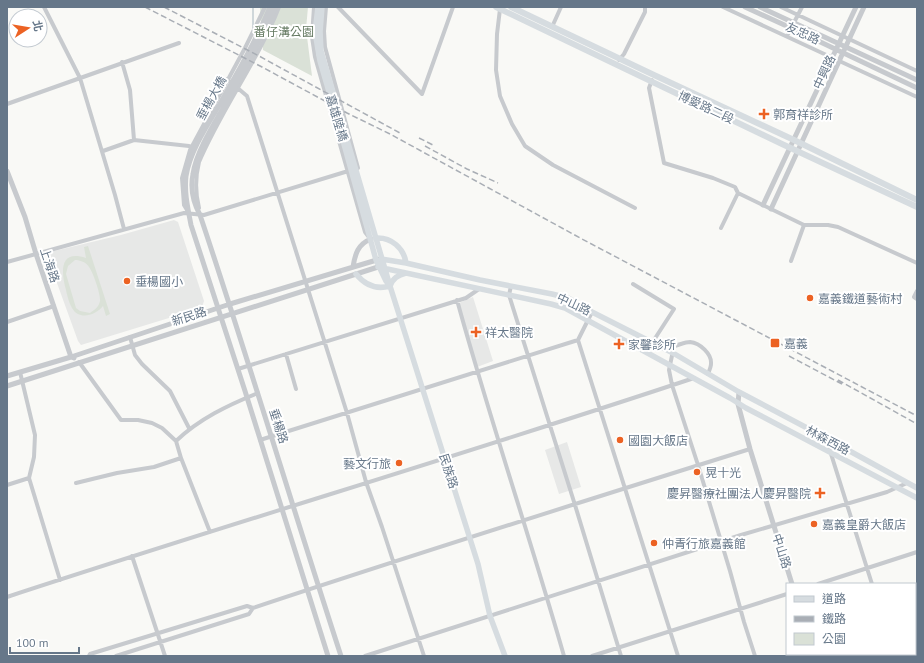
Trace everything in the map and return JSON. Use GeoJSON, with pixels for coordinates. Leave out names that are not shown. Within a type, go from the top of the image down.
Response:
{"type":"FeatureCollection","features":[{"type":"Feature","properties":{"kind":"main road","name":"嘉雄陸橋"},"geometry":{"type":"LineString","coordinates":[[318,7],[315,32],[317,48],[370,230]]}},
{"type":"Feature","properties":{"kind":"main road","name":"嘉雄陸橋"},"geometry":{"type":"LineString","coordinates":[[322,7],[320,32],[322,51],[370,230]]}},
{"type":"Feature","properties":{"kind":"main road","name":"博愛路二段"},"geometry":{"type":"LineString","coordinates":[[511,7],[620,59],[652,78],[789,147],[917,207]]}},
{"type":"Feature","properties":{"kind":"main road","name":"博愛路二段"},"geometry":{"type":"LineString","coordinates":[[498,8],[612,63],[652,78],[794,140],[917,200]]}},
{"type":"Feature","properties":{"kind":"main road","name":"民族路"},"geometry":{"type":"LineString","coordinates":[[370,230],[381,267],[386,281],[390,286],[399,319],[445,458],[478,564],[490,616],[505,656]]}},
{"type":"Feature","properties":{"kind":"main road"},"geometry":{"type":"LineString","coordinates":[[373,238],[384,238],[393,242],[403,254],[406,263]]}},
{"type":"Feature","properties":{"kind":"main road","name":"中山路"},"geometry":{"type":"LineString","coordinates":[[379,259],[406,263],[483,281],[568,298],[592,312],[673,353],[739,392]]}},
{"type":"Feature","properties":{"kind":"main road","name":"中山路"},"geometry":{"type":"LineString","coordinates":[[381,267],[560,306],[694,378],[738,404]]}},
{"type":"Feature","properties":{"kind":"main road"},"geometry":{"type":"LineString","coordinates":[[356,274],[363,282],[372,286],[383,288],[390,286],[392,281],[399,275],[407,273]]}},
{"type":"Feature","properties":{"kind":"main road"},"geometry":{"type":"LineString","coordinates":[[479,289],[483,281]]}},
{"type":"Feature","properties":{"kind":"main road","name":"林森西路"},"geometry":{"type":"LineString","coordinates":[[739,392],[917,488]]}},
{"type":"Feature","properties":{"kind":"main road","name":"林森西路"},"geometry":{"type":"LineString","coordinates":[[738,404],[917,498]]}},
{"type":"Feature","properties":{"kind":"street"},"geometry":{"type":"LineString","coordinates":[[44,7],[80,78],[103,151],[124,229]]}},
{"type":"Feature","properties":{"kind":"street"},"geometry":{"type":"LineString","coordinates":[[186,205],[182,178],[190,150],[245,48],[265,7]]}},
{"type":"Feature","properties":{"kind":"street","name":"垂楊大橋"},"geometry":{"type":"LineString","coordinates":[[186,205],[186,177],[192,156],[210,120],[243,62],[270,7]]}},
{"type":"Feature","properties":{"kind":"street","name":"垂楊大橋"},"geometry":{"type":"LineString","coordinates":[[196,203],[192,187],[192,174],[195,164],[208,135],[258,46],[275,7]]}},
{"type":"Feature","properties":{"kind":"street"},"geometry":{"type":"LineString","coordinates":[[196,203],[196,179],[199,162],[259,50],[279,7]]}},
{"type":"Feature","properties":{"kind":"street"},"geometry":{"type":"LineString","coordinates":[[314,7],[312,37],[315,57],[370,230]]}},
{"type":"Feature","properties":{"kind":"street"},"geometry":{"type":"LineString","coordinates":[[326,7],[324,31],[325,47],[370,230]]}},
{"type":"Feature","properties":{"kind":"street"},"geometry":{"type":"LineString","coordinates":[[338,7],[422,94],[453,7]]}},
{"type":"Feature","properties":{"kind":"street"},"geometry":{"type":"LineString","coordinates":[[552,27],[561,7]]}},
{"type":"Feature","properties":{"kind":"street"},"geometry":{"type":"LineString","coordinates":[[612,63],[620,59],[645,12],[645,7]]}},
{"type":"Feature","properties":{"kind":"street","name":"友忠路"},"geometry":{"type":"LineString","coordinates":[[723,7],[917,97]]}},
{"type":"Feature","properties":{"kind":"street","name":"友忠路"},"geometry":{"type":"LineString","coordinates":[[745,7],[917,88]]}},
{"type":"Feature","properties":{"kind":"street","name":"友忠路"},"geometry":{"type":"LineString","coordinates":[[760,7],[917,80]]}},
{"type":"Feature","properties":{"kind":"street","name":"友忠路"},"geometry":{"type":"LineString","coordinates":[[781,7],[917,71]]}},
{"type":"Feature","properties":{"kind":"street"},"geometry":{"type":"LineString","coordinates":[[787,36],[795,22],[796,15],[802,7]]}},
{"type":"Feature","properties":{"kind":"street","name":"中興路"},"geometry":{"type":"LineString","coordinates":[[763,206],[789,147],[794,140],[856,7]]}},
{"type":"Feature","properties":{"kind":"street","name":"中興路"},"geometry":{"type":"LineString","coordinates":[[771,209],[844,54],[864,7]]}},
{"type":"Feature","properties":{"kind":"street"},"geometry":{"type":"LineString","coordinates":[[498,8],[496,70],[500,96],[512,124],[525,146],[553,165],[635,208]]}},
{"type":"Feature","properties":{"kind":"street"},"geometry":{"type":"LineString","coordinates":[[7,104],[179,42]]}},
{"type":"Feature","properties":{"kind":"street"},"geometry":{"type":"LineString","coordinates":[[122,62],[130,90],[134,140]]}},
{"type":"Feature","properties":{"kind":"street"},"geometry":{"type":"LineString","coordinates":[[652,78],[649,88],[664,164],[713,178],[735,187],[738,193],[804,226],[828,225],[838,227],[917,263]]}},
{"type":"Feature","properties":{"kind":"street"},"geometry":{"type":"LineString","coordinates":[[227,79],[247,96],[347,413],[366,482],[424,656]]}},
{"type":"Feature","properties":{"kind":"street"},"geometry":{"type":"LineString","coordinates":[[103,151],[134,140],[189,146]]}},
{"type":"Feature","properties":{"kind":"street","name":"上海路"},"geometry":{"type":"LineString","coordinates":[[7,171],[25,217],[36,254],[72,357]]}},
{"type":"Feature","properties":{"kind":"street"},"geometry":{"type":"LineString","coordinates":[[7,262],[184,213],[204,215],[345,172]]}},
{"type":"Feature","properties":{"kind":"street"},"geometry":{"type":"LineString","coordinates":[[721,228],[738,193]]}},
{"type":"Feature","properties":{"kind":"street","name":"垂楊路"},"geometry":{"type":"LineString","coordinates":[[196,203],[230,304],[341,656]]}},
{"type":"Feature","properties":{"kind":"street","name":"垂楊路"},"geometry":{"type":"LineString","coordinates":[[186,205],[191,225],[328,656]]}},
{"type":"Feature","properties":{"kind":"street"},"geometry":{"type":"LineString","coordinates":[[791,261],[804,226]]}},
{"type":"Feature","properties":{"kind":"street"},"geometry":{"type":"LineString","coordinates":[[354,267],[354,259],[358,249],[364,242],[373,238]]}},
{"type":"Feature","properties":{"kind":"street","name":"新民路"},"geometry":{"type":"LineString","coordinates":[[7,376],[72,357],[230,304],[379,259]]}},
{"type":"Feature","properties":{"kind":"street","name":"新民路"},"geometry":{"type":"LineString","coordinates":[[7,386],[307,289],[381,267]]}},
{"type":"Feature","properties":{"kind":"street"},"geometry":{"type":"LineString","coordinates":[[633,284],[674,309],[652,343]]}},
{"type":"Feature","properties":{"kind":"street"},"geometry":{"type":"LineString","coordinates":[[511,286],[508,295],[575,505],[621,656]]}},
{"type":"Feature","properties":{"kind":"street"},"geometry":{"type":"LineString","coordinates":[[238,369],[466,298],[479,289]]}},
{"type":"Feature","properties":{"kind":"street"},"geometry":{"type":"LineString","coordinates":[[917,292],[914,297],[917,299]]}},
{"type":"Feature","properties":{"kind":"street"},"geometry":{"type":"LineString","coordinates":[[457,300],[477,372],[524,521],[564,656]]}},
{"type":"Feature","properties":{"kind":"street"},"geometry":{"type":"LineString","coordinates":[[7,322],[54,306]]}},
{"type":"Feature","properties":{"kind":"street"},"geometry":{"type":"LineString","coordinates":[[592,312],[578,340],[678,656]]}},
{"type":"Feature","properties":{"kind":"street"},"geometry":{"type":"LineString","coordinates":[[130,337],[136,355],[142,364],[170,391],[189,428]]}},
{"type":"Feature","properties":{"kind":"street"},"geometry":{"type":"LineString","coordinates":[[260,440],[578,340]]}},
{"type":"Feature","properties":{"kind":"street"},"geometry":{"type":"LineString","coordinates":[[708,374],[711,361],[707,352],[698,344],[685,343],[674,346],[669,370],[672,385],[698,465],[755,656]]}},
{"type":"Feature","properties":{"kind":"street"},"geometry":{"type":"LineString","coordinates":[[286,354],[296,389]]}},
{"type":"Feature","properties":{"kind":"street"},"geometry":{"type":"LineString","coordinates":[[72,357],[79,362],[121,420],[138,420],[152,423],[162,428],[176,441],[181,458],[210,532]]}},
{"type":"Feature","properties":{"kind":"street"},"geometry":{"type":"LineString","coordinates":[[20,372],[35,435],[34,457],[29,478],[60,580]]}},
{"type":"Feature","properties":{"kind":"street"},"geometry":{"type":"LineString","coordinates":[[7,597],[694,378]]}},
{"type":"Feature","properties":{"kind":"street","name":"中山路"},"geometry":{"type":"LineString","coordinates":[[739,392],[738,404],[750,449],[792,583]]}},
{"type":"Feature","properties":{"kind":"street"},"geometry":{"type":"LineString","coordinates":[[176,441],[189,428],[217,412],[258,393]]}},
{"type":"Feature","properties":{"kind":"street"},"geometry":{"type":"LineString","coordinates":[[826,438],[872,583]]}},
{"type":"Feature","properties":{"kind":"street"},"geometry":{"type":"LineString","coordinates":[[89,656],[90,654],[247,606],[253,608],[394,563],[469,537],[750,449]]}},
{"type":"Feature","properties":{"kind":"street"},"geometry":{"type":"LineString","coordinates":[[76,483],[117,473],[154,467],[181,458]]}},
{"type":"Feature","properties":{"kind":"street"},"geometry":{"type":"LineString","coordinates":[[7,485],[29,478]]}},
{"type":"Feature","properties":{"kind":"street"},"geometry":{"type":"LineString","coordinates":[[365,656],[773,525],[898,488],[907,483]]}},
{"type":"Feature","properties":{"kind":"street"},"geometry":{"type":"LineString","coordinates":[[821,583],[917,552]]}},
{"type":"Feature","properties":{"kind":"street"},"geometry":{"type":"LineString","coordinates":[[132,556],[164,656]]}},
{"type":"Feature","properties":{"kind":"street"},"geometry":{"type":"LineString","coordinates":[[592,656],[786,594]]}},
{"type":"Feature","properties":{"kind":"street"},"geometry":{"type":"LineString","coordinates":[[116,656],[249,614],[253,608]]}},
{"type":"Feature","properties":{"kind":"shaded area","name":"垂楊國小"},"geometry":{"type":"Polygon","coordinates":[[[174,220],[178,222],[204,301],[202,307],[81,345],[78,341],[49,261],[50,252],[121,235],[174,220]]]}},
{"type":"Feature","properties":{"kind":"shaded area","name":"祥太醫院"},"geometry":{"type":"Polygon","coordinates":[[[473,297],[493,361],[477,367],[459,303],[473,297]]]}},
{"type":"Feature","properties":{"kind":"shaded area"},"geometry":{"type":"Polygon","coordinates":[[[567,442],[581,487],[559,494],[545,450],[567,442]]]}},
{"type":"Feature","properties":{"kind":"green space","name":"番仔溝公園"},"geometry":{"type":"Polygon","coordinates":[[[260,7],[308,7],[306,29],[312,76],[263,50],[260,7]]]}},
{"type":"Feature","properties":{"kind":"green space"},"geometry":{"type":"Polygon","coordinates":[[[88,246],[110,314],[106,316],[103,306],[92,314],[79,314],[72,308],[68,299],[63,276],[64,264],[66,259],[71,257],[77,256],[86,258],[84,247],[88,246]],[[75,260],[68,266],[66,274],[76,308],[80,311],[90,313],[99,305],[100,301],[95,278],[88,265],[81,261],[75,260]]]}},
{"type":"Feature","properties":{"kind":"waterway"},"geometry":{"type":"LineString","coordinates":[[253,7],[253,29]]}},
{"type":"Feature","properties":{"kind":"railway"},"geometry":{"type":"LineString","coordinates":[[145,7],[390,134],[582,239],[917,416]]}},
{"type":"Feature","properties":{"kind":"railway"},"geometry":{"type":"LineString","coordinates":[[164,7],[259,56],[400,133]]}},
{"type":"Feature","properties":{"kind":"railway"},"geometry":{"type":"LineString","coordinates":[[419,138],[433,145]]}},
{"type":"Feature","properties":{"kind":"railway"},"geometry":{"type":"LineString","coordinates":[[425,146],[467,169],[498,183]]}},
{"type":"Feature","properties":{"kind":"railway"},"geometry":{"type":"LineString","coordinates":[[789,356],[842,384]]}},
{"type":"Feature","properties":{"kind":"railway"},"geometry":{"type":"LineString","coordinates":[[838,380],[917,424]]}},
{"type":"Feature","properties":{"kind":"place","name":"郭育祥診所"},"geometry":{"type":"Point","coordinates":[764,114]}},
{"type":"Feature","properties":{"kind":"place","name":"垂楊國小"},"geometry":{"type":"Point","coordinates":[127,281]}},
{"type":"Feature","properties":{"kind":"place","name":"嘉義鐵道藝術村"},"geometry":{"type":"Point","coordinates":[810,298]}},
{"type":"Feature","properties":{"kind":"place","name":"祥太醫院"},"geometry":{"type":"Point","coordinates":[476,332]}},
{"type":"Feature","properties":{"kind":"place","name":"嘉義"},"geometry":{"type":"Point","coordinates":[775,343]}},
{"type":"Feature","properties":{"kind":"place","name":"家馨診所"},"geometry":{"type":"Point","coordinates":[619,344]}},
{"type":"Feature","properties":{"kind":"place","name":"國園大飯店"},"geometry":{"type":"Point","coordinates":[620,440]}},
{"type":"Feature","properties":{"kind":"place","name":"藝文行旅"},"geometry":{"type":"Point","coordinates":[399,463]}},
{"type":"Feature","properties":{"kind":"place","name":"晃十光"},"geometry":{"type":"Point","coordinates":[697,472]}},
{"type":"Feature","properties":{"kind":"place","name":"慶昇醫療社團法人慶昇醫院"},"geometry":{"type":"Point","coordinates":[820,493]}},
{"type":"Feature","properties":{"kind":"place","name":"嘉義皇爵大飯店"},"geometry":{"type":"Point","coordinates":[814,524]}},
{"type":"Feature","properties":{"kind":"place","name":"仲青行旅嘉義館"},"geometry":{"type":"Point","coordinates":[654,543]}}]}
